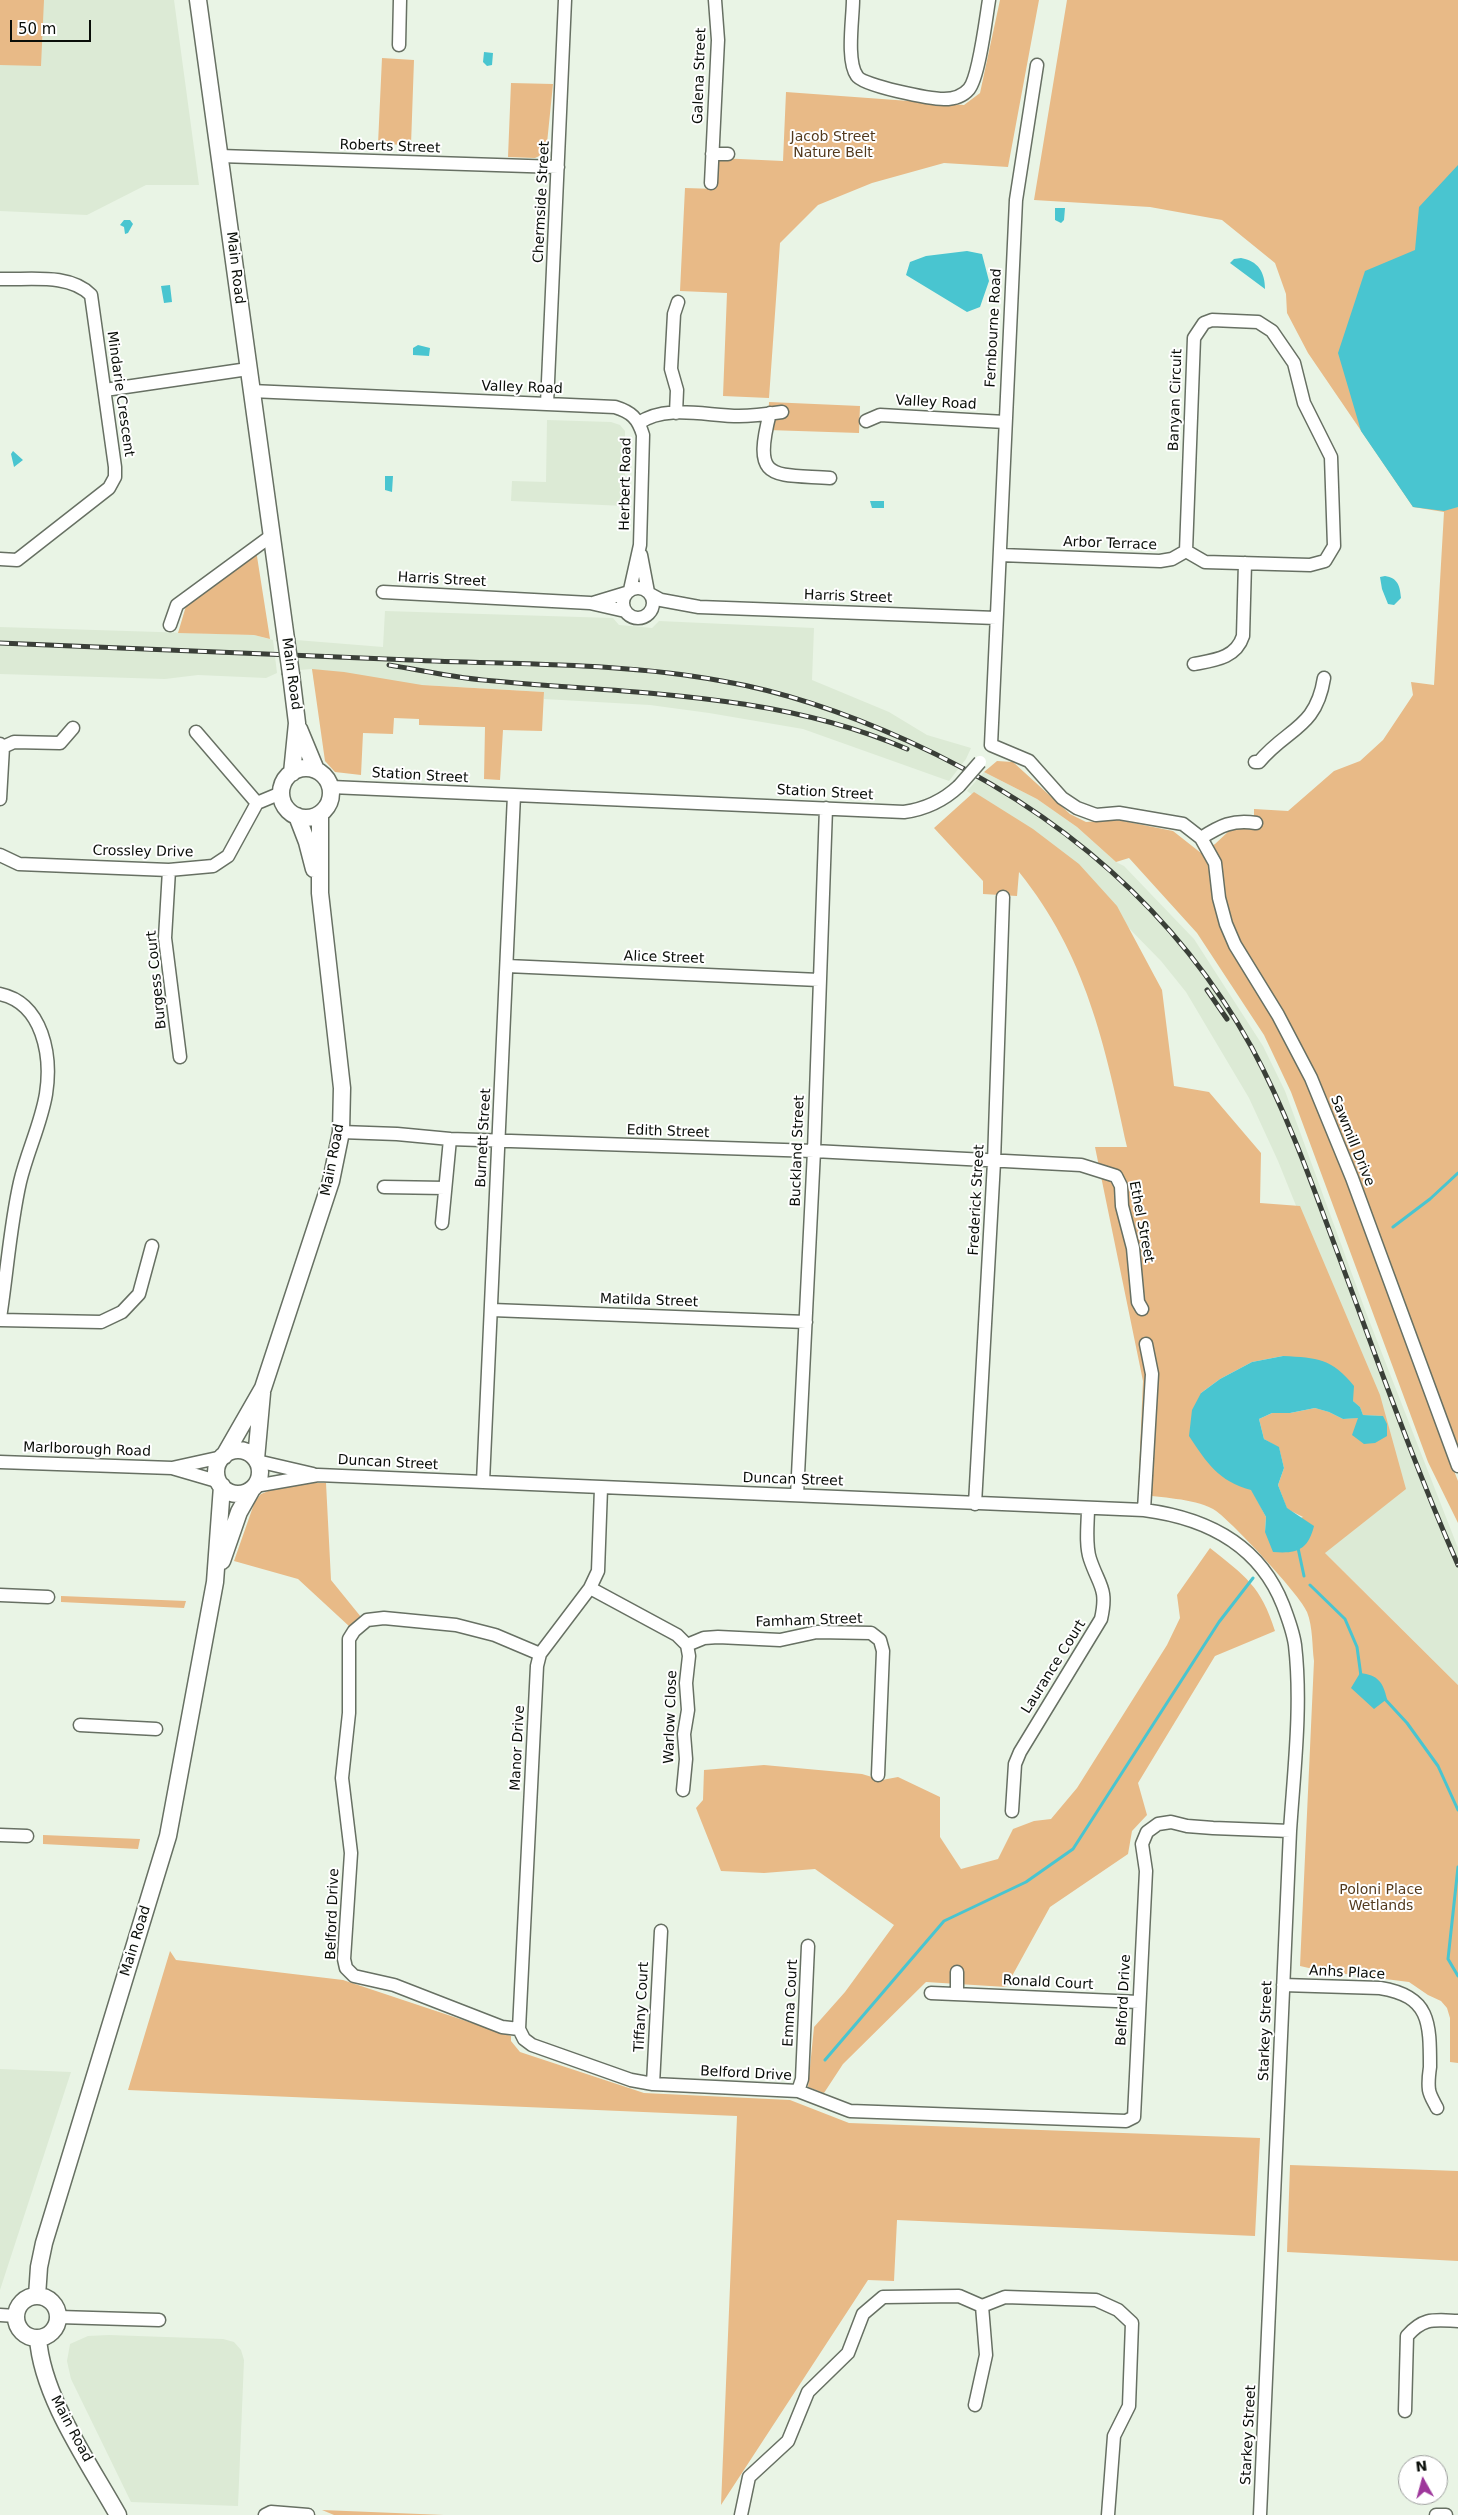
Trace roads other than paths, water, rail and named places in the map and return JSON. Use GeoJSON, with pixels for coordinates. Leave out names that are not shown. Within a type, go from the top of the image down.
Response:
{"type":"FeatureCollection","features":[{"type":"Feature","properties":{"kind":"main road","name":"Main Road"},"geometry":{"type":"LineString","coordinates":[[198,0],[297,722],[292,773],[286,778],[281,793],[285,807],[297,816],[307,842],[320,893]]}},
{"type":"Feature","properties":{"kind":"main road","name":"Main Road"},"geometry":{"type":"LineString","coordinates":[[223,1456],[263,1388],[331,1181],[341,1132],[342,1088],[320,893],[320,814],[330,802],[330,787],[328,780],[316,770],[297,722]]}},
{"type":"Feature","properties":{"kind":"main road"},"geometry":{"type":"LineString","coordinates":[[292,773],[308,768],[316,770]]}},
{"type":"Feature","properties":{"kind":"main road"},"geometry":{"type":"LineString","coordinates":[[297,816],[305,818],[320,814]]}},
{"type":"Feature","properties":{"kind":"main road","name":"Main Road"},"geometry":{"type":"LineString","coordinates":[[257,1460],[263,1388]]}},
{"type":"Feature","properties":{"kind":"main road"},"geometry":{"type":"LineString","coordinates":[[239,1450],[250,1454],[257,1460],[260,1476],[253,1487],[236,1493],[221,1484],[217,1470],[223,1456],[239,1450]]}},
{"type":"Feature","properties":{"kind":"main road","name":"Main Road"},"geometry":{"type":"LineString","coordinates":[[37,2296],[39,2267],[44,2243],[168,1836],[215,1582],[221,1484]]}},
{"type":"Feature","properties":{"kind":"main road","name":"Main Road"},"geometry":{"type":"LineString","coordinates":[[215,1582],[239,1512],[253,1487]]}},
{"type":"Feature","properties":{"kind":"main road"},"geometry":{"type":"LineString","coordinates":[[37,2296],[50,2300],[54,2304],[59,2317],[55,2329],[44,2337],[38,2338],[25,2334],[8,2315],[20,2304],[31,2297],[37,2296]]}},
{"type":"Feature","properties":{"kind":"main road","name":"Main Road"},"geometry":{"type":"LineString","coordinates":[[38,2338],[44,2375],[57,2404],[118,2515]]}},
{"type":"Feature","properties":{"kind":"street"},"geometry":{"type":"LineString","coordinates":[[398,45],[400,0]]}},
{"type":"Feature","properties":{"kind":"street","name":"Chermside Street"},"geometry":{"type":"LineString","coordinates":[[547,404],[565,0]]}},
{"type":"Feature","properties":{"kind":"street","name":"Galena Street"},"geometry":{"type":"LineString","coordinates":[[711,183],[718,40],[715,0]]}},
{"type":"Feature","properties":{"kind":"street"},"geometry":{"type":"LineString","coordinates":[[853,0],[852,60],[856,76],[863,82],[876,86],[944,99],[961,96],[970,89],[975,75],[989,0]]}},
{"type":"Feature","properties":{"kind":"street","name":"Fernbourne Road"},"geometry":{"type":"LineString","coordinates":[[990,745],[1016,200],[1037,65]]}},
{"type":"Feature","properties":{"kind":"street"},"geometry":{"type":"LineString","coordinates":[[712,154],[728,154]]}},
{"type":"Feature","properties":{"kind":"street","name":"Roberts Street"},"geometry":{"type":"LineString","coordinates":[[220,156],[558,167]]}},
{"type":"Feature","properties":{"kind":"street","name":"Mindarie Crescent"},"geometry":{"type":"LineString","coordinates":[[0,279],[69,281],[82,286],[91,295],[115,467],[115,477],[109,488],[17,560],[0,559]]}},
{"type":"Feature","properties":{"kind":"street"},"geometry":{"type":"LineString","coordinates":[[676,413],[677,390],[672,369],[674,314],[678,302]]}},
{"type":"Feature","properties":{"kind":"street","name":"Banyan Circuit"},"geometry":{"type":"LineString","coordinates":[[1186,551],[1194,338],[1204,323],[1212,320],[1258,322],[1272,331],[1294,363],[1304,403],[1331,457],[1334,546],[1325,561],[1314,565],[1245,563]]}},
{"type":"Feature","properties":{"kind":"street"},"geometry":{"type":"LineString","coordinates":[[105,390],[248,369]]}},
{"type":"Feature","properties":{"kind":"street","name":"Valley Road"},"geometry":{"type":"LineString","coordinates":[[251,392],[615,407],[630,411],[639,423]]}},
{"type":"Feature","properties":{"kind":"street"},"geometry":{"type":"LineString","coordinates":[[639,423],[648,416],[661,413],[740,416],[776,413],[762,446],[764,460],[771,471],[779,475],[830,478]]}},
{"type":"Feature","properties":{"kind":"street","name":"Valley Road"},"geometry":{"type":"LineString","coordinates":[[866,421],[880,415],[1005,422]]}},
{"type":"Feature","properties":{"kind":"street","name":"Herbert Road"},"geometry":{"type":"LineString","coordinates":[[639,423],[643,435],[640,546],[649,593]]}},
{"type":"Feature","properties":{"kind":"street"},"geometry":{"type":"LineString","coordinates":[[170,626],[177,605],[271,536]]}},
{"type":"Feature","properties":{"kind":"street","name":"Herbert Road"},"geometry":{"type":"LineString","coordinates":[[628,591],[640,546]]}},
{"type":"Feature","properties":{"kind":"street"},"geometry":{"type":"LineString","coordinates":[[1186,551],[1205,562],[1245,563],[1244,636],[1241,645],[1221,659],[1194,664]]}},
{"type":"Feature","properties":{"kind":"street","name":"Arbor Terrace"},"geometry":{"type":"LineString","coordinates":[[1000,555],[1160,561],[1172,558],[1186,551]]}},
{"type":"Feature","properties":{"kind":"street"},"geometry":{"type":"LineString","coordinates":[[639,588],[649,593],[653,605],[647,615],[635,618],[625,612],[622,603],[628,591],[639,588]]}},
{"type":"Feature","properties":{"kind":"street","name":"Harris Street"},"geometry":{"type":"LineString","coordinates":[[590,603],[628,591]]}},
{"type":"Feature","properties":{"kind":"street","name":"Harris Street"},"geometry":{"type":"LineString","coordinates":[[383,592],[590,603],[625,612]]}},
{"type":"Feature","properties":{"kind":"street","name":"Harris Street"},"geometry":{"type":"LineString","coordinates":[[649,593],[661,600],[699,607]]}},
{"type":"Feature","properties":{"kind":"street","name":"Harris Street"},"geometry":{"type":"LineString","coordinates":[[647,615],[663,610],[699,607],[996,618]]}},
{"type":"Feature","properties":{"kind":"street"},"geometry":{"type":"LineString","coordinates":[[1255,762],[1259,762],[1268,750],[1300,728],[1321,697],[1324,678]]}},
{"type":"Feature","properties":{"kind":"street"},"geometry":{"type":"LineString","coordinates":[[0,799],[1,746],[14,742],[60,743],[73,728]]}},
{"type":"Feature","properties":{"kind":"street"},"geometry":{"type":"LineString","coordinates":[[196,732],[257,802],[281,793]]}},
{"type":"Feature","properties":{"kind":"street"},"geometry":{"type":"LineString","coordinates":[[990,745],[1029,760],[1062,798],[1077,808],[1096,815],[1119,813],[1183,824],[1201,838],[1223,824],[1241,821],[1256,823]]}},
{"type":"Feature","properties":{"kind":"street","name":"Station Street"},"geometry":{"type":"LineString","coordinates":[[330,787],[904,812],[922,809],[946,798],[960,786],[980,762],[990,745]]}},
{"type":"Feature","properties":{"kind":"street","name":"Burnett Street"},"geometry":{"type":"LineString","coordinates":[[484,1482],[514,795]]}},
{"type":"Feature","properties":{"kind":"street","name":"Crossley Drive"},"geometry":{"type":"LineString","coordinates":[[0,855],[19,864],[170,870],[213,866],[228,856],[257,802]]}},
{"type":"Feature","properties":{"kind":"street","name":"Buckland Street"},"geometry":{"type":"LineString","coordinates":[[797,1495],[814,1151],[826,808]]}},
{"type":"Feature","properties":{"kind":"street","name":"Sawmill Drive"},"geometry":{"type":"LineString","coordinates":[[1201,838],[1215,863],[1219,898],[1226,924],[1235,945],[1278,1015],[1311,1078],[1348,1169],[1458,1466]]}},
{"type":"Feature","properties":{"kind":"street","name":"Burgess Court"},"geometry":{"type":"LineString","coordinates":[[170,870],[165,938],[180,1057]]}},
{"type":"Feature","properties":{"kind":"street","name":"Frederick Street"},"geometry":{"type":"LineString","coordinates":[[974,1504],[994,1162],[1003,897]]}},
{"type":"Feature","properties":{"kind":"street","name":"Alice Street"},"geometry":{"type":"LineString","coordinates":[[507,966],[819,980]]}},
{"type":"Feature","properties":{"kind":"street"},"geometry":{"type":"LineString","coordinates":[[0,994],[10,996],[28,1008],[42,1030],[47,1067],[46,1094],[20,1182],[0,1319],[101,1322],[122,1312],[139,1294],[152,1246]]}},
{"type":"Feature","properties":{"kind":"street","name":"Edith Street"},"geometry":{"type":"LineString","coordinates":[[341,1132],[397,1134],[450,1140],[814,1151],[994,1162]]}},
{"type":"Feature","properties":{"kind":"street"},"geometry":{"type":"LineString","coordinates":[[442,1222],[450,1140]]}},
{"type":"Feature","properties":{"kind":"street","name":"Ethel Street"},"geometry":{"type":"LineString","coordinates":[[994,1162],[1081,1165],[1116,1176],[1121,1186],[1122,1206],[1133,1248],[1138,1302],[1142,1309]]}},
{"type":"Feature","properties":{"kind":"street"},"geometry":{"type":"LineString","coordinates":[[384,1187],[445,1188]]}},
{"type":"Feature","properties":{"kind":"street","name":"Matilda Street"},"geometry":{"type":"LineString","coordinates":[[492,1310],[806,1322]]}},
{"type":"Feature","properties":{"kind":"street"},"geometry":{"type":"LineString","coordinates":[[1144,1510],[1152,1374],[1146,1344]]}},
{"type":"Feature","properties":{"kind":"street","name":"Marlborough Road"},"geometry":{"type":"LineString","coordinates":[[0,1462],[172,1468],[223,1456]]}},
{"type":"Feature","properties":{"kind":"street","name":"Duncan Street"},"geometry":{"type":"LineString","coordinates":[[257,1460],[318,1475],[1144,1510],[1189,1518],[1214,1529],[1240,1545],[1253,1558]]}},
{"type":"Feature","properties":{"kind":"street","name":"Marlborough Road"},"geometry":{"type":"LineString","coordinates":[[172,1468],[221,1484]]}},
{"type":"Feature","properties":{"kind":"street","name":"Duncan Street"},"geometry":{"type":"LineString","coordinates":[[253,1487],[318,1475]]}},
{"type":"Feature","properties":{"kind":"street","name":"Manor Drive"},"geometry":{"type":"LineString","coordinates":[[519,2029],[537,1666],[540,1654],[590,1588],[598,1571],[601,1488]]}},
{"type":"Feature","properties":{"kind":"street","name":"Laurance Court"},"geometry":{"type":"LineString","coordinates":[[1012,1811],[1015,1764],[1020,1752],[1102,1619],[1103,1586],[1090,1559],[1088,1508]]}},
{"type":"Feature","properties":{"kind":"street","name":"Starkey Street"},"geometry":{"type":"LineString","coordinates":[[1253,1558],[1276,1588],[1290,1623],[1295,1644],[1298,1724],[1290,1831],[1260,2515]]}},
{"type":"Feature","properties":{"kind":"street"},"geometry":{"type":"LineString","coordinates":[[590,1588],[677,1635],[687,1645]]}},
{"type":"Feature","properties":{"kind":"street"},"geometry":{"type":"LineString","coordinates":[[0,1595],[48,1597]]}},
{"type":"Feature","properties":{"kind":"street","name":"Belford Drive"},"geometry":{"type":"LineString","coordinates":[[540,1654],[495,1635],[456,1625],[384,1618],[367,1620],[354,1631],[349,1640],[348,1647],[349,1713],[342,1778],[351,1853],[344,1959],[346,1968],[354,1976],[394,1985],[502,2027],[519,2029],[524,2039],[532,2045],[631,2080],[653,2084],[798,2091],[850,2111],[1126,2122],[1134,2117],[1146,1871],[1142,1844],[1146,1832],[1158,1824],[1171,1822],[1187,1826],[1290,1831]]}},
{"type":"Feature","properties":{"kind":"street","name":"Famham Street"},"geometry":{"type":"LineString","coordinates":[[687,1645],[704,1638],[718,1636],[780,1640],[817,1632],[871,1633],[880,1640],[883,1651],[878,1775]]}},
{"type":"Feature","properties":{"kind":"street","name":"Warlow Close"},"geometry":{"type":"LineString","coordinates":[[683,1790],[686,1759],[684,1734],[688,1710],[686,1683],[690,1656],[687,1645]]}},
{"type":"Feature","properties":{"kind":"street"},"geometry":{"type":"LineString","coordinates":[[80,1725],[156,1729]]}},
{"type":"Feature","properties":{"kind":"street"},"geometry":{"type":"LineString","coordinates":[[0,1835],[27,1836]]}},
{"type":"Feature","properties":{"kind":"street","name":"Tiffany Court"},"geometry":{"type":"LineString","coordinates":[[653,2084],[661,1931]]}},
{"type":"Feature","properties":{"kind":"street","name":"Emma Court"},"geometry":{"type":"LineString","coordinates":[[798,2091],[802,2080],[808,1946]]}},
{"type":"Feature","properties":{"kind":"street"},"geometry":{"type":"LineString","coordinates":[[957,1972],[957,1994]]}},
{"type":"Feature","properties":{"kind":"street","name":"Anhs Place"},"geometry":{"type":"LineString","coordinates":[[1283,1985],[1380,1988],[1396,1991],[1413,1998],[1424,2013],[1429,2033],[1429,2090],[1437,2108]]}},
{"type":"Feature","properties":{"kind":"street","name":"Ronald Court"},"geometry":{"type":"LineString","coordinates":[[931,1994],[1139,2002]]}},
{"type":"Feature","properties":{"kind":"street"},"geometry":{"type":"LineString","coordinates":[[742,2515],[749,2476],[788,2442],[808,2392],[848,2353],[863,2314],[883,2297],[959,2296],[982,2306],[1005,2298],[1096,2300],[1118,2310],[1132,2323],[1130,2406],[1114,2436],[1108,2515]]}},
{"type":"Feature","properties":{"kind":"street"},"geometry":{"type":"LineString","coordinates":[[975,2405],[986,2355],[982,2306]]}},
{"type":"Feature","properties":{"kind":"street"},"geometry":{"type":"LineString","coordinates":[[59,2317],[158,2320]]}},
{"type":"Feature","properties":{"kind":"street"},"geometry":{"type":"LineString","coordinates":[[1405,2411],[1407,2336],[1418,2324],[1434,2320],[1458,2321]]}},
{"type":"Feature","properties":{"kind":"street"},"geometry":{"type":"LineString","coordinates":[[265,2515],[272,2512],[308,2515]]}},
{"type":"Feature","properties":{"kind":"street"},"geometry":{"type":"LineString","coordinates":[[1436,2515],[1446,2515]]}},
{"type":"Feature","properties":{"kind":"water"},"geometry":{"type":"Polygon","coordinates":[[[484,52],[493,53],[492,65],[487,66],[483,62],[484,52]]]}},
{"type":"Feature","properties":{"kind":"water"},"geometry":{"type":"Polygon","coordinates":[[[1458,165],[1458,507],[1444,511],[1413,507],[1361,431],[1338,353],[1365,271],[1415,250],[1419,207],[1458,165]]]}},
{"type":"Feature","properties":{"kind":"water"},"geometry":{"type":"Polygon","coordinates":[[[1055,208],[1065,208],[1064,220],[1061,223],[1055,220],[1055,208]]]}},
{"type":"Feature","properties":{"kind":"water"},"geometry":{"type":"Polygon","coordinates":[[[124,220],[130,220],[133,224],[128,233],[125,234],[124,227],[120,225],[124,220]]]}},
{"type":"Feature","properties":{"kind":"water"},"geometry":{"type":"Polygon","coordinates":[[[967,251],[982,254],[989,281],[980,307],[967,312],[906,275],[910,262],[926,256],[967,251]]]}},
{"type":"Feature","properties":{"kind":"water"},"geometry":{"type":"Polygon","coordinates":[[[1234,259],[1247,259],[1259,268],[1264,277],[1265,289],[1230,263],[1234,259]]]}},
{"type":"Feature","properties":{"kind":"water"},"geometry":{"type":"Polygon","coordinates":[[[170,285],[172,302],[164,303],[161,286],[170,285]]]}},
{"type":"Feature","properties":{"kind":"water"},"geometry":{"type":"Polygon","coordinates":[[[418,345],[430,348],[429,356],[413,355],[413,348],[418,345]]]}},
{"type":"Feature","properties":{"kind":"water"},"geometry":{"type":"Polygon","coordinates":[[[13,451],[23,460],[14,467],[11,454],[13,451]]]}},
{"type":"Feature","properties":{"kind":"water"},"geometry":{"type":"Polygon","coordinates":[[[385,476],[393,476],[392,492],[385,490],[385,476]]]}},
{"type":"Feature","properties":{"kind":"water"},"geometry":{"type":"Polygon","coordinates":[[[870,501],[884,501],[884,508],[872,508],[870,501]]]}},
{"type":"Feature","properties":{"kind":"water"},"geometry":{"type":"Polygon","coordinates":[[[1385,576],[1396,581],[1399,586],[1401,598],[1394,605],[1388,604],[1382,589],[1380,577],[1385,576]]]}},
{"type":"Feature","properties":{"kind":"water"},"geometry":{"type":"Polygon","coordinates":[[[1283,1356],[1323,1361],[1338,1370],[1354,1386],[1353,1401],[1360,1407],[1363,1415],[1383,1416],[1387,1424],[1387,1436],[1375,1443],[1364,1444],[1352,1435],[1358,1418],[1343,1419],[1315,1408],[1290,1413],[1272,1413],[1259,1419],[1264,1439],[1279,1447],[1284,1468],[1278,1485],[1287,1508],[1314,1526],[1312,1534],[1300,1549],[1289,1552],[1273,1552],[1265,1532],[1266,1517],[1251,1490],[1230,1482],[1214,1470],[1189,1436],[1192,1410],[1201,1393],[1220,1379],[1252,1362],[1283,1356]]]}},
{"type":"Feature","properties":{"kind":"water"},"geometry":{"type":"Polygon","coordinates":[[[1360,1673],[1379,1680],[1384,1688],[1387,1699],[1374,1709],[1351,1688],[1360,1673]]]}},
{"type":"Feature","properties":{"kind":"waterway"},"geometry":{"type":"LineString","coordinates":[[1393,1227],[1430,1199],[1458,1173]]}},
{"type":"Feature","properties":{"kind":"waterway"},"geometry":{"type":"LineString","coordinates":[[1298,1548],[1304,1576]]}},
{"type":"Feature","properties":{"kind":"waterway"},"geometry":{"type":"LineString","coordinates":[[825,2060],[944,1921],[1026,1882],[1073,1849],[1219,1622],[1253,1578]]}},
{"type":"Feature","properties":{"kind":"waterway"},"geometry":{"type":"LineString","coordinates":[[1310,1585],[1345,1619],[1357,1647],[1361,1676]]}},
{"type":"Feature","properties":{"kind":"waterway"},"geometry":{"type":"LineString","coordinates":[[1383,1697],[1407,1723],[1438,1766],[1458,1810]]}},
{"type":"Feature","properties":{"kind":"waterway"},"geometry":{"type":"LineString","coordinates":[[1458,1867],[1448,1959],[1458,1976]]}},
{"type":"Feature","properties":{"kind":"railway"},"geometry":{"type":"LineString","coordinates":[[0,643],[449,662],[567,665],[645,670],[684,675],[770,691],[840,713],[908,741],[961,767],[1012,797],[1060,830],[1105,866],[1147,906],[1186,950],[1221,997],[1252,1048],[1276,1096],[1297,1145],[1409,1446],[1458,1565]]}},
{"type":"Feature","properties":{"kind":"railway"},"geometry":{"type":"LineString","coordinates":[[389,665],[471,679],[645,693],[752,705],[856,730],[907,749]]}},
{"type":"Feature","properties":{"kind":"railway"},"geometry":{"type":"LineString","coordinates":[[1207,990],[1227,1019]]}},
{"type":"Feature","properties":{"kind":"park label","name":"Jacob Street Nature Belt"},"geometry":{"type":"Point","coordinates":[833,146]}},
{"type":"Feature","properties":{"kind":"park label","name":"Poloni Place Wetlands"},"geometry":{"type":"Point","coordinates":[1381,1898]}}]}
